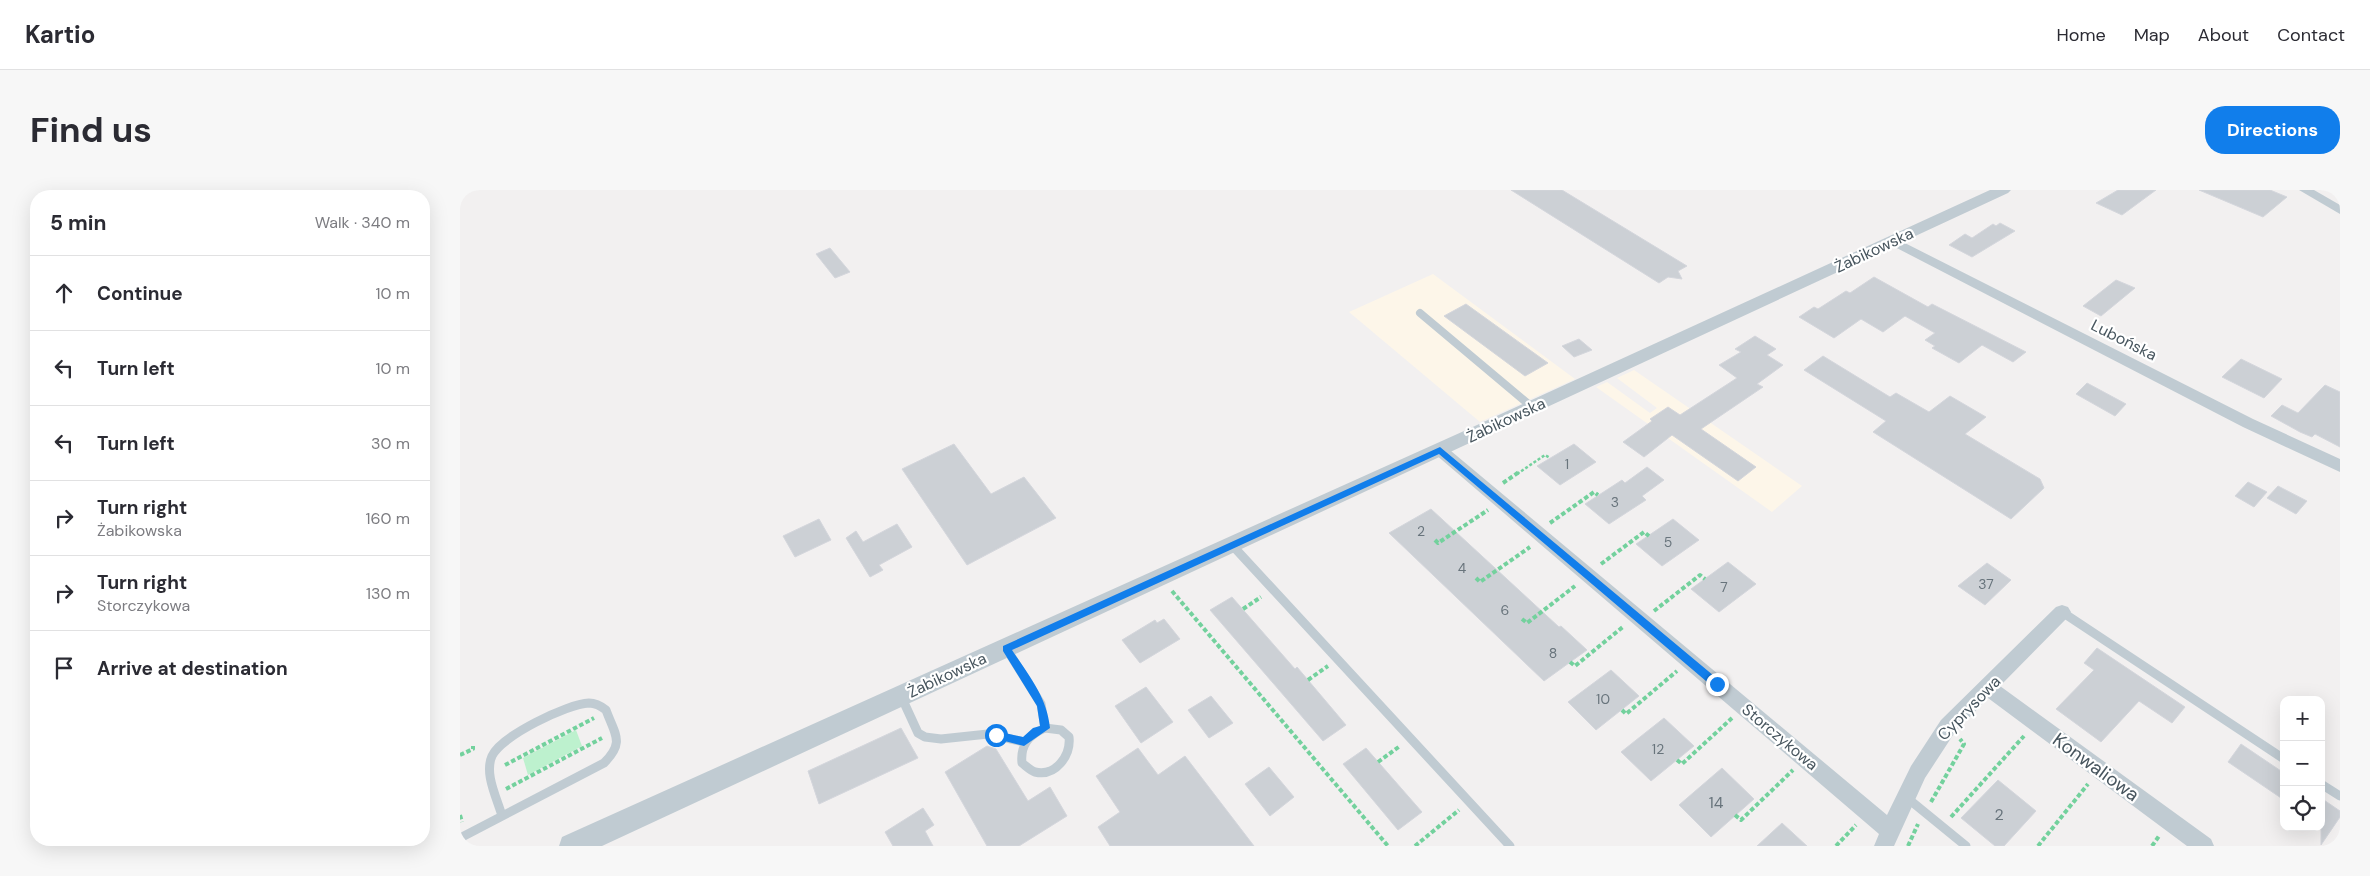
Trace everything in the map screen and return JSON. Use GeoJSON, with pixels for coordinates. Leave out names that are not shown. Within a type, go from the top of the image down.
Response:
{"type":"FeatureCollection","features":[{"type":"Feature","properties":{"kind":"street","name":"Żabikowska"},"geometry":{"type":"LineString","coordinates":[[572,846],[1440,450],[2003,190]]}},
{"type":"Feature","properties":{"kind":"street"},"geometry":{"type":"LineString","coordinates":[[2305,190],[2340,210]]}},
{"type":"Feature","properties":{"kind":"street","name":"Lubońska"},"geometry":{"type":"LineString","coordinates":[[1893,241],[2248,423],[2340,466]]}},
{"type":"Feature","properties":{"kind":"street","name":"Storczykowa"},"geometry":{"type":"LineString","coordinates":[[1440,450],[1887,838]]}},
{"type":"Feature","properties":{"kind":"street","name":"Cyprysowa"},"geometry":{"type":"LineString","coordinates":[[1887,838],[1905,797],[1942,733],[2062,612]]}},
{"type":"Feature","properties":{"kind":"street","name":"Konwaliowa"},"geometry":{"type":"LineString","coordinates":[[1988,688],[2204,846]]}},
{"type":"Feature","properties":{"kind":"lane"},"geometry":{"type":"LineString","coordinates":[[1420,314],[1532,407]]}},
{"type":"Feature","properties":{"kind":"lane"},"geometry":{"type":"LineString","coordinates":[[1232,545],[1510,846]]}},
{"type":"Feature","properties":{"kind":"lane"},"geometry":{"type":"LineString","coordinates":[[2062,612],[2280,756]]}},
{"type":"Feature","properties":{"kind":"lane"},"geometry":{"type":"LineString","coordinates":[[1006,648],[1044,710],[1045,728]]}},
{"type":"Feature","properties":{"kind":"lane"},"geometry":{"type":"LineString","coordinates":[[901,696],[921,736],[933,738],[981,734],[1024,742]]}},
{"type":"Feature","properties":{"kind":"lane"},"geometry":{"type":"LineString","coordinates":[[460,838],[502,816],[611,757],[618,742],[606,710],[597,703],[574,706],[513,737],[498,747],[493,755],[490,772],[502,816]]}},
{"type":"Feature","properties":{"kind":"lane"},"geometry":{"type":"LineString","coordinates":[[1045,728],[1061,730],[1070,740],[1068,755],[1056,767],[1040,772],[1026,768],[1020,756],[1024,742],[1036,731],[1045,728]]}},
{"type":"Feature","properties":{"kind":"lane"},"geometry":{"type":"LineString","coordinates":[[2324,786],[2340,796]]}},
{"type":"Feature","properties":{"kind":"lane"},"geometry":{"type":"LineString","coordinates":[[1905,797],[1966,846]]}},
{"type":"Feature","properties":{"kind":"path"},"geometry":{"type":"LineString","coordinates":[[1498,486],[1545,455],[1550,458]]}},
{"type":"Feature","properties":{"kind":"path"},"geometry":{"type":"LineString","coordinates":[[1545,526],[1594,492],[1598,495]]}},
{"type":"Feature","properties":{"kind":"path"},"geometry":{"type":"LineString","coordinates":[[1435,540],[1438,543],[1491,508]]}},
{"type":"Feature","properties":{"kind":"path"},"geometry":{"type":"LineString","coordinates":[[1595,568],[1644,532],[1649,536]]}},
{"type":"Feature","properties":{"kind":"path"},"geometry":{"type":"LineString","coordinates":[[1476,578],[1480,582],[1534,544]]}},
{"type":"Feature","properties":{"kind":"path"},"geometry":{"type":"LineString","coordinates":[[1649,614],[1700,575],[1705,579]]}},
{"type":"Feature","properties":{"kind":"path"},"geometry":{"type":"LineString","coordinates":[[1522,618],[1527,623],[1580,583]]}},
{"type":"Feature","properties":{"kind":"path"},"geometry":{"type":"LineString","coordinates":[[1167,585],[1388,846]]}},
{"type":"Feature","properties":{"kind":"path"},"geometry":{"type":"LineString","coordinates":[[1243,609],[1274,590]]}},
{"type":"Feature","properties":{"kind":"path"},"geometry":{"type":"LineString","coordinates":[[1570,662],[1575,666],[1628,623]]}},
{"type":"Feature","properties":{"kind":"path"},"geometry":{"type":"LineString","coordinates":[[1308,680],[1338,659]]}},
{"type":"Feature","properties":{"kind":"path"},"geometry":{"type":"LineString","coordinates":[[1622,710],[1626,714],[1681,668]]}},
{"type":"Feature","properties":{"kind":"path"},"geometry":{"type":"LineString","coordinates":[[1677,760],[1682,764],[1736,715]]}},
{"type":"Feature","properties":{"kind":"path"},"geometry":{"type":"LineString","coordinates":[[490,772],[548,740],[595,717],[596,719]]}},
{"type":"Feature","properties":{"kind":"path"},"geometry":{"type":"LineString","coordinates":[[1943,827],[2036,723]]}},
{"type":"Feature","properties":{"kind":"path"},"geometry":{"type":"LineString","coordinates":[[496,794],[557,764],[603,738],[602,736]]}},
{"type":"Feature","properties":{"kind":"path"},"geometry":{"type":"LineString","coordinates":[[1378,762],[1410,738]]}},
{"type":"Feature","properties":{"kind":"path"},"geometry":{"type":"LineString","coordinates":[[460,755],[473,749],[473,746]]}},
{"type":"Feature","properties":{"kind":"path"},"geometry":{"type":"LineString","coordinates":[[1735,815],[1741,820],[1797,766]]}},
{"type":"Feature","properties":{"kind":"path"},"geometry":{"type":"LineString","coordinates":[[2038,846],[2100,769]]}},
{"type":"Feature","properties":{"kind":"path"},"geometry":{"type":"LineString","coordinates":[[1415,846],[1469,801]]}},
{"type":"Feature","properties":{"kind":"path"},"geometry":{"type":"LineString","coordinates":[[1836,846],[1860,819]]}},
{"type":"Feature","properties":{"kind":"shaded area"},"geometry":{"type":"Polygon","coordinates":[[[1433,274],[1575,379],[1480,422],[1349,312],[1433,274]]]}},
{"type":"Feature","properties":{"kind":"shaded area"},"geometry":{"type":"Polygon","coordinates":[[[1634,370],[1802,486],[1772,512],[1596,387],[1607,382],[1650,413],[1657,408],[1617,378],[1634,370]]]}},
{"type":"Feature","properties":{"kind":"green space"},"geometry":{"type":"Polygon","coordinates":[[[576,730],[582,746],[528,775],[523,758],[576,730]]]}},
{"type":"Feature","properties":{"kind":"building"},"geometry":{"type":"Polygon","coordinates":[[[1511,190],[1562,190],[1687,266],[1678,271],[1682,279],[1668,277],[1659,283],[1511,190]]]}},
{"type":"Feature","properties":{"kind":"building"},"geometry":{"type":"Polygon","coordinates":[[[2118,190],[2156,190],[2122,215],[2096,203],[2118,190]]]}},
{"type":"Feature","properties":{"kind":"building"},"geometry":{"type":"Polygon","coordinates":[[[2199,190],[2270,190],[2287,197],[2263,217],[2199,190]]]}},
{"type":"Feature","properties":{"kind":"building"},"geometry":{"type":"Polygon","coordinates":[[[2000,223],[2015,231],[1972,257],[1949,245],[1965,234],[1972,238],[1993,224],[1996,226],[2000,223]]]}},
{"type":"Feature","properties":{"kind":"building"},"geometry":{"type":"Polygon","coordinates":[[[830,248],[850,272],[835,278],[816,254],[830,248]]]}},
{"type":"Feature","properties":{"kind":"building"},"geometry":{"type":"Polygon","coordinates":[[[1874,277],[1928,307],[1932,304],[2026,352],[2013,362],[1982,345],[1959,363],[1932,348],[1935,346],[1925,340],[1935,333],[1905,316],[1883,332],[1861,319],[1834,338],[1799,317],[1814,307],[1818,309],[1846,291],[1850,293],[1874,277]]]}},
{"type":"Feature","properties":{"kind":"building"},"geometry":{"type":"Polygon","coordinates":[[[2116,280],[2135,288],[2101,316],[2083,306],[2116,280]]]}},
{"type":"Feature","properties":{"kind":"building"},"geometry":{"type":"Polygon","coordinates":[[[1466,304],[1548,363],[1525,376],[1444,316],[1466,304]]]}},
{"type":"Feature","properties":{"kind":"building"},"geometry":{"type":"Polygon","coordinates":[[[1755,336],[1776,349],[1767,355],[1783,365],[1757,384],[1763,387],[1701,429],[1756,467],[1738,481],[1672,435],[1644,457],[1623,442],[1652,421],[1650,419],[1668,407],[1680,415],[1737,378],[1719,365],[1741,352],[1735,349],[1755,336]]]}},
{"type":"Feature","properties":{"kind":"building"},"geometry":{"type":"Polygon","coordinates":[[[1579,339],[1592,350],[1574,357],[1562,346],[1579,339]]]}},
{"type":"Feature","properties":{"kind":"building"},"geometry":{"type":"Polygon","coordinates":[[[1823,356],[1890,397],[1896,393],[1929,412],[1950,396],[1986,417],[1965,434],[2040,479],[2044,488],[2011,519],[1873,432],[1886,421],[1804,370],[1823,356]]]}},
{"type":"Feature","properties":{"kind":"building"},"geometry":{"type":"Polygon","coordinates":[[[2241,359],[2282,379],[2264,398],[2222,377],[2241,359]]]}},
{"type":"Feature","properties":{"kind":"building"},"geometry":{"type":"Polygon","coordinates":[[[2087,383],[2126,404],[2115,416],[2076,394],[2087,383]]]}},
{"type":"Feature","properties":{"kind":"building"},"geometry":{"type":"Polygon","coordinates":[[[2325,385],[2340,392],[2340,447],[2315,434],[2312,437],[2300,432],[2271,416],[2282,405],[2298,413],[2325,385]]]}},
{"type":"Feature","properties":{"kind":"building"},"geometry":{"type":"Polygon","coordinates":[[[954,444],[991,494],[1024,477],[1056,518],[967,565],[902,469],[954,444]]]}},
{"type":"Feature","properties":{"kind":"building"},"geometry":{"type":"Polygon","coordinates":[[[1574,444],[1596,462],[1560,485],[1537,466],[1574,444]]]}},
{"type":"Feature","properties":{"kind":"building"},"geometry":{"type":"Polygon","coordinates":[[[1647,467],[1664,480],[1642,496],[1646,500],[1609,524],[1585,504],[1622,480],[1625,483],[1647,467]]]}},
{"type":"Feature","properties":{"kind":"building"},"geometry":{"type":"Polygon","coordinates":[[[2248,482],[2267,492],[2254,507],[2235,496],[2248,482]]]}},
{"type":"Feature","properties":{"kind":"building"},"geometry":{"type":"Polygon","coordinates":[[[2278,486],[2307,501],[2296,514],[2267,498],[2278,486]]]}},
{"type":"Feature","properties":{"kind":"building"},"geometry":{"type":"Polygon","coordinates":[[[1431,509],[1559,627],[1561,626],[1587,650],[1544,681],[1389,533],[1431,509]]]}},
{"type":"Feature","properties":{"kind":"building"},"geometry":{"type":"Polygon","coordinates":[[[819,519],[831,540],[795,557],[783,536],[819,519]]]}},
{"type":"Feature","properties":{"kind":"building"},"geometry":{"type":"Polygon","coordinates":[[[1673,519],[1699,540],[1662,566],[1636,544],[1673,519]]]}},
{"type":"Feature","properties":{"kind":"building"},"geometry":{"type":"Polygon","coordinates":[[[897,524],[912,547],[879,565],[883,570],[870,577],[846,538],[856,531],[863,542],[897,524]]]}},
{"type":"Feature","properties":{"kind":"building"},"geometry":{"type":"Polygon","coordinates":[[[1728,562],[1756,584],[1719,612],[1691,589],[1728,562]]]}},
{"type":"Feature","properties":{"kind":"building"},"geometry":{"type":"Polygon","coordinates":[[[1987,563],[2011,580],[1985,605],[1958,586],[1987,563]]]}},
{"type":"Feature","properties":{"kind":"building"},"geometry":{"type":"Polygon","coordinates":[[[1232,597],[1295,669],[1297,667],[1346,725],[1323,741],[1210,610],[1232,597]]]}},
{"type":"Feature","properties":{"kind":"building"},"geometry":{"type":"Polygon","coordinates":[[[1164,619],[1180,639],[1140,663],[1122,640],[1155,620],[1157,623],[1164,619]]]}},
{"type":"Feature","properties":{"kind":"building"},"geometry":{"type":"Polygon","coordinates":[[[2097,648],[2185,707],[2172,723],[2139,701],[2101,742],[2056,709],[2094,670],[2084,663],[2097,648]]]}},
{"type":"Feature","properties":{"kind":"building"},"geometry":{"type":"Polygon","coordinates":[[[1611,670],[1639,696],[1596,730],[1568,702],[1611,670]]]}},
{"type":"Feature","properties":{"kind":"building"},"geometry":{"type":"Polygon","coordinates":[[[1146,687],[1173,722],[1141,743],[1115,706],[1146,687]]]}},
{"type":"Feature","properties":{"kind":"building"},"geometry":{"type":"Polygon","coordinates":[[[1211,696],[1233,723],[1209,738],[1188,710],[1211,696]]]}},
{"type":"Feature","properties":{"kind":"building"},"geometry":{"type":"Polygon","coordinates":[[[1664,718],[1694,746],[1651,781],[1621,752],[1664,718]]]}},
{"type":"Feature","properties":{"kind":"building"},"geometry":{"type":"Polygon","coordinates":[[[901,728],[918,758],[819,804],[808,771],[901,728]]]}},
{"type":"Feature","properties":{"kind":"building"},"geometry":{"type":"Polygon","coordinates":[[[2241,744],[2280,770],[2280,797],[2228,762],[2241,744]]]}},
{"type":"Feature","properties":{"kind":"building"},"geometry":{"type":"Polygon","coordinates":[[[987,746],[996,749],[1028,801],[1050,787],[1067,816],[1019,846],[987,846],[945,772],[987,746]]]}},
{"type":"Feature","properties":{"kind":"building"},"geometry":{"type":"Polygon","coordinates":[[[1138,748],[1158,775],[1185,756],[1254,846],[1110,846],[1098,827],[1120,812],[1096,776],[1138,748]]]}},
{"type":"Feature","properties":{"kind":"building"},"geometry":{"type":"Polygon","coordinates":[[[1366,748],[1422,812],[1398,830],[1343,764],[1366,748]]]}},
{"type":"Feature","properties":{"kind":"building"},"geometry":{"type":"Polygon","coordinates":[[[1269,767],[1294,797],[1270,816],[1245,784],[1269,767]]]}},
{"type":"Feature","properties":{"kind":"building"},"geometry":{"type":"Polygon","coordinates":[[[1722,768],[1754,799],[1711,837],[1679,805],[1722,768]]]}},
{"type":"Feature","properties":{"kind":"building"},"geometry":{"type":"Polygon","coordinates":[[[1998,780],[2036,811],[2004,846],[1995,846],[1961,818],[1998,780]]]}},
{"type":"Feature","properties":{"kind":"building"},"geometry":{"type":"Polygon","coordinates":[[[2325,801],[2340,811],[2340,817],[2321,845],[2321,831],[2325,831],[2325,801]]]}},
{"type":"Feature","properties":{"kind":"building"},"geometry":{"type":"Polygon","coordinates":[[[923,808],[934,825],[925,831],[933,846],[893,846],[885,832],[923,808]]]}},
{"type":"Feature","properties":{"kind":"building"},"geometry":{"type":"Polygon","coordinates":[[[1782,823],[1807,846],[1757,846],[1782,823]]]}},
{"type":"Feature","properties":{"kind":"route"},"geometry":{"type":"LineString","coordinates":[[996,735],[1024,742],[1036,731],[1045,728],[1044,710],[1006,648],[1440,450],[1717,684]]}}]}
